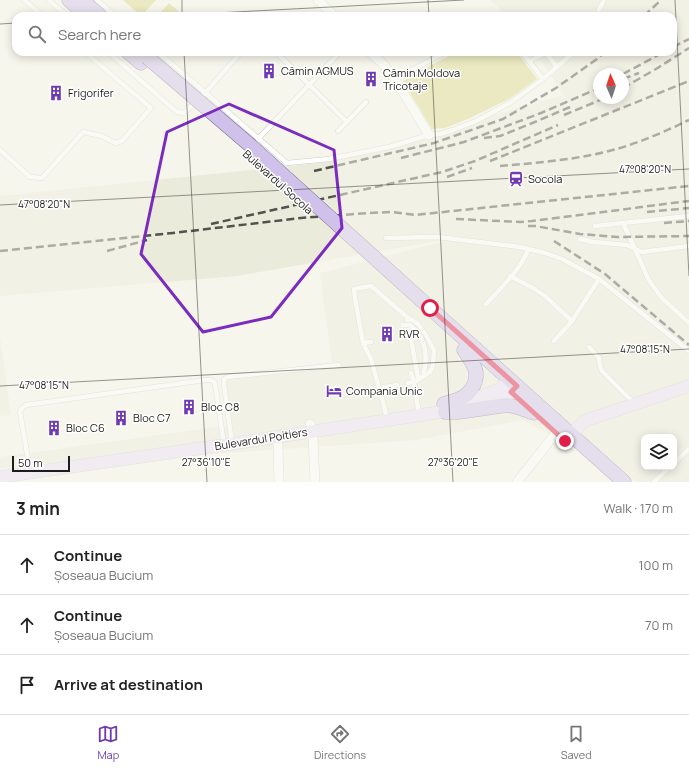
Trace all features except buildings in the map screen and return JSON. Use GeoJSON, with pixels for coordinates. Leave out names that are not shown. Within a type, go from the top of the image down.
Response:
{"type":"FeatureCollection","features":[{"type":"Feature","properties":{"kind":"main road"},"geometry":{"type":"LineString","coordinates":[[69,0],[82,12]]}},
{"type":"Feature","properties":{"kind":"main road"},"geometry":{"type":"LineString","coordinates":[[82,0],[96,12]]}},
{"type":"Feature","properties":{"kind":"main road","name":"Bulevardul Socola"},"geometry":{"type":"LineString","coordinates":[[147,56],[246,152],[427,311]]}},
{"type":"Feature","properties":{"kind":"main road"},"geometry":{"type":"LineString","coordinates":[[427,311],[464,350],[472,361],[476,373],[475,383],[470,390],[461,398],[444,408]]}},
{"type":"Feature","properties":{"kind":"main road"},"geometry":{"type":"LineString","coordinates":[[427,311],[510,386],[612,482]]}},
{"type":"Feature","properties":{"kind":"main road"},"geometry":{"type":"LineString","coordinates":[[464,350],[510,386],[534,413],[624,482]]}},
{"type":"Feature","properties":{"kind":"main road","name":"Bulevardul Poitiers"},"geometry":{"type":"LineString","coordinates":[[0,477],[228,440],[444,408],[460,401],[510,386]]}},
{"type":"Feature","properties":{"kind":"main road"},"geometry":{"type":"LineString","coordinates":[[564,436],[584,421],[689,386]]}},
{"type":"Feature","properties":{"kind":"main road"},"geometry":{"type":"LineString","coordinates":[[444,408],[458,412],[507,405],[534,413]]}},
{"type":"Feature","properties":{"kind":"main road","name":"Bulevardul Poitiers"},"geometry":{"type":"LineString","coordinates":[[0,469],[228,440],[277,436],[311,428]]}},
{"type":"Feature","properties":{"kind":"street"},"geometry":{"type":"LineString","coordinates":[[318,0],[330,12]]}},
{"type":"Feature","properties":{"kind":"street"},"geometry":{"type":"LineString","coordinates":[[374,56],[383,64],[404,92],[429,135]]}},
{"type":"Feature","properties":{"kind":"street"},"geometry":{"type":"LineString","coordinates":[[311,428],[315,482]]}},
{"type":"Feature","properties":{"kind":"street"},"geometry":{"type":"LineString","coordinates":[[277,436],[279,482]]}},
{"type":"Feature","properties":{"kind":"street"},"geometry":{"type":"LineString","coordinates":[[517,482],[564,436]]}},
{"type":"Feature","properties":{"kind":"lane"},"geometry":{"type":"LineString","coordinates":[[24,0],[38,12]]}},
{"type":"Feature","properties":{"kind":"lane"},"geometry":{"type":"LineString","coordinates":[[49,0],[62,12]]}},
{"type":"Feature","properties":{"kind":"lane"},"geometry":{"type":"LineString","coordinates":[[97,0],[111,12]]}},
{"type":"Feature","properties":{"kind":"lane"},"geometry":{"type":"LineString","coordinates":[[598,12],[604,0]]}},
{"type":"Feature","properties":{"kind":"lane"},"geometry":{"type":"LineString","coordinates":[[0,150],[30,177],[42,178],[83,132],[102,136],[115,143],[122,141],[151,108],[90,56]]}},
{"type":"Feature","properties":{"kind":"lane"},"geometry":{"type":"LineString","coordinates":[[113,56],[177,112],[184,113],[205,93],[237,56]]}},
{"type":"Feature","properties":{"kind":"lane"},"geometry":{"type":"LineString","coordinates":[[147,56],[205,93],[286,164],[337,158],[389,147],[429,135],[440,134],[453,130],[476,121],[510,103],[543,79],[569,56]]}},
{"type":"Feature","properties":{"kind":"lane"},"geometry":{"type":"LineString","coordinates":[[280,56],[347,122]]}},
{"type":"Feature","properties":{"kind":"lane"},"geometry":{"type":"LineString","coordinates":[[258,139],[336,56]]}},
{"type":"Feature","properties":{"kind":"lane"},"geometry":{"type":"LineString","coordinates":[[395,79],[438,56]]}},
{"type":"Feature","properties":{"kind":"lane"},"geometry":{"type":"LineString","coordinates":[[525,56],[543,79]]}},
{"type":"Feature","properties":{"kind":"lane"},"geometry":{"type":"LineString","coordinates":[[529,61],[538,56]]}},
{"type":"Feature","properties":{"kind":"lane"},"geometry":{"type":"LineString","coordinates":[[549,56],[557,67]]}},
{"type":"Feature","properties":{"kind":"lane"},"geometry":{"type":"LineString","coordinates":[[338,131],[366,102]]}},
{"type":"Feature","properties":{"kind":"lane"},"geometry":{"type":"LineString","coordinates":[[595,226],[689,216]]}},
{"type":"Feature","properties":{"kind":"lane"},"geometry":{"type":"LineString","coordinates":[[623,223],[648,279],[661,297],[689,323]]}},
{"type":"Feature","properties":{"kind":"lane"},"geometry":{"type":"LineString","coordinates":[[386,238],[438,237],[528,249],[562,259],[598,279],[689,351]]}},
{"type":"Feature","properties":{"kind":"lane"},"geometry":{"type":"LineString","coordinates":[[580,239],[593,242],[627,245],[642,252],[689,246]]}},
{"type":"Feature","properties":{"kind":"lane"},"geometry":{"type":"LineString","coordinates":[[486,304],[526,256],[528,249]]}},
{"type":"Feature","properties":{"kind":"lane"},"geometry":{"type":"LineString","coordinates":[[510,276],[545,296],[572,320]]}},
{"type":"Feature","properties":{"kind":"lane"},"geometry":{"type":"LineString","coordinates":[[554,341],[572,320],[598,279]]}},
{"type":"Feature","properties":{"kind":"lane"},"geometry":{"type":"LineString","coordinates":[[386,416],[371,359],[363,343],[354,289],[371,286],[407,317],[418,324],[426,335],[434,350],[433,364],[430,372],[408,383]]}},
{"type":"Feature","properties":{"kind":"lane"},"geometry":{"type":"LineString","coordinates":[[407,317],[416,380],[418,411]]}},
{"type":"Feature","properties":{"kind":"lane"},"geometry":{"type":"LineString","coordinates":[[403,325],[410,325],[416,329],[426,355],[424,372],[416,380]]}},
{"type":"Feature","properties":{"kind":"lane"},"geometry":{"type":"LineString","coordinates":[[363,343],[371,342]]}},
{"type":"Feature","properties":{"kind":"lane"},"geometry":{"type":"LineString","coordinates":[[588,347],[599,358],[602,371],[630,399],[633,404]]}},
{"type":"Feature","properties":{"kind":"lane"},"geometry":{"type":"LineString","coordinates":[[228,440],[224,384],[224,380],[227,377],[339,365]]}},
{"type":"Feature","properties":{"kind":"lane"},"geometry":{"type":"LineString","coordinates":[[411,373],[416,380]]}},
{"type":"Feature","properties":{"kind":"lane"},"geometry":{"type":"LineString","coordinates":[[29,465],[20,412],[26,405],[211,380],[215,383],[228,440]]}},
{"type":"Feature","properties":{"kind":"lane"},"geometry":{"type":"LineString","coordinates":[[379,388],[397,385]]}},
{"type":"Feature","properties":{"kind":"lane"},"geometry":{"type":"LineString","coordinates":[[677,460],[689,449]]}},
{"type":"Feature","properties":{"kind":"lane"},"geometry":{"type":"LineString","coordinates":[[654,482],[667,470]]}},
{"type":"Feature","properties":{"kind":"highlighted area"},"geometry":{"type":"Polygon","coordinates":[[[229,104],[334,150],[342,228],[271,317],[203,332],[141,254],[167,132],[229,104]]]}},
{"type":"Feature","properties":{"kind":"shaded area"},"geometry":{"type":"Polygon","coordinates":[[[123,0],[156,0],[145,12],[136,12],[123,0]]]}},
{"type":"Feature","properties":{"kind":"shaded area"},"geometry":{"type":"Polygon","coordinates":[[[490,0],[689,0],[689,482],[638,482],[523,420],[416,440],[0,468],[0,457],[231,425],[224,377],[332,362],[320,273],[461,237],[237,276],[0,296],[0,196],[329,162],[564,95],[538,56],[677,56],[677,12],[504,12],[490,0]]]}},
{"type":"Feature","properties":{"kind":"shaded area"},"geometry":{"type":"Polygon","coordinates":[[[169,3],[179,12],[161,12],[169,3]]]}},
{"type":"Feature","properties":{"kind":"shaded area"},"geometry":{"type":"Polygon","coordinates":[[[448,56],[520,56],[537,79],[509,99],[470,118],[445,128],[432,129],[403,81],[448,56]]]}},
{"type":"Feature","properties":{"kind":"shaded area"},"geometry":{"type":"Polygon","coordinates":[[[0,338],[11,415],[0,416],[0,338]]]}},
{"type":"Feature","properties":{"kind":"railway"},"geometry":{"type":"LineString","coordinates":[[648,12],[661,0]]}},
{"type":"Feature","properties":{"kind":"railway"},"geometry":{"type":"LineString","coordinates":[[677,45],[689,39]]}},
{"type":"Feature","properties":{"kind":"railway"},"geometry":{"type":"LineString","coordinates":[[677,56],[689,48]]}},
{"type":"Feature","properties":{"kind":"railway"},"geometry":{"type":"LineString","coordinates":[[314,171],[434,143],[503,119],[556,88],[600,56]]}},
{"type":"Feature","properties":{"kind":"railway"},"geometry":{"type":"LineString","coordinates":[[629,71],[657,56]]}},
{"type":"Feature","properties":{"kind":"railway"},"geometry":{"type":"LineString","coordinates":[[629,85],[676,56]]}},
{"type":"Feature","properties":{"kind":"railway"},"geometry":{"type":"LineString","coordinates":[[629,77],[639,73]]}},
{"type":"Feature","properties":{"kind":"railway"},"geometry":{"type":"LineString","coordinates":[[490,161],[689,81]]}},
{"type":"Feature","properties":{"kind":"railway"},"geometry":{"type":"LineString","coordinates":[[401,158],[464,142],[541,113],[593,91]]}},
{"type":"Feature","properties":{"kind":"railway"},"geometry":{"type":"LineString","coordinates":[[564,115],[593,103]]}},
{"type":"Feature","properties":{"kind":"railway"},"geometry":{"type":"LineString","coordinates":[[484,138],[500,136],[570,107]]}},
{"type":"Feature","properties":{"kind":"railway"},"geometry":{"type":"LineString","coordinates":[[500,166],[568,159],[609,151],[630,145],[689,120]]}},
{"type":"Feature","properties":{"kind":"railway"},"geometry":{"type":"LineString","coordinates":[[211,224],[442,172],[475,161],[558,125]]}},
{"type":"Feature","properties":{"kind":"railway"},"geometry":{"type":"LineString","coordinates":[[447,177],[472,168]]}},
{"type":"Feature","properties":{"kind":"railway"},"geometry":{"type":"LineString","coordinates":[[0,251],[301,218],[392,212],[415,215],[689,186]]}},
{"type":"Feature","properties":{"kind":"railway"},"geometry":{"type":"LineString","coordinates":[[456,219],[521,222],[689,201]]}},
{"type":"Feature","properties":{"kind":"railway"},"geometry":{"type":"LineString","coordinates":[[647,212],[689,208]]}},
{"type":"Feature","properties":{"kind":"railway"},"geometry":{"type":"LineString","coordinates":[[664,223],[689,221]]}},
{"type":"Feature","properties":{"kind":"railway"},"geometry":{"type":"LineString","coordinates":[[528,226],[580,234],[617,237],[689,236]]}},
{"type":"Feature","properties":{"kind":"railway"},"geometry":{"type":"LineString","coordinates":[[107,251],[147,240]]}},
{"type":"Feature","properties":{"kind":"railway"},"geometry":{"type":"LineString","coordinates":[[554,241],[605,274],[689,345]]}},
{"type":"Feature","properties":{"kind":"place","name":"Cămin AGMUS"},"geometry":{"type":"Point","coordinates":[269,71]}},
{"type":"Feature","properties":{"kind":"place","name":"Cămin Moldova Tricotaje"},"geometry":{"type":"Point","coordinates":[371,79]}},
{"type":"Feature","properties":{"kind":"place","name":"Frigorifer"},"geometry":{"type":"Point","coordinates":[56,93]}},
{"type":"Feature","properties":{"kind":"place","name":"Socola"},"geometry":{"type":"Point","coordinates":[516,179]}},
{"type":"Feature","properties":{"kind":"place","name":"RVR"},"geometry":{"type":"Point","coordinates":[387,334]}},
{"type":"Feature","properties":{"kind":"place","name":"Compania Unic"},"geometry":{"type":"Point","coordinates":[334,391]}},
{"type":"Feature","properties":{"kind":"place","name":"Bloc C8"},"geometry":{"type":"Point","coordinates":[189,407]}},
{"type":"Feature","properties":{"kind":"place","name":"Bloc C7"},"geometry":{"type":"Point","coordinates":[121,418]}},
{"type":"Feature","properties":{"kind":"place","name":"Bloc C6"},"geometry":{"type":"Point","coordinates":[54,428]}},
{"type":"Feature","properties":{"kind":"route"},"geometry":{"type":"LineString","coordinates":[[430,308],[517,386],[511,392],[565,441]]}}]}
